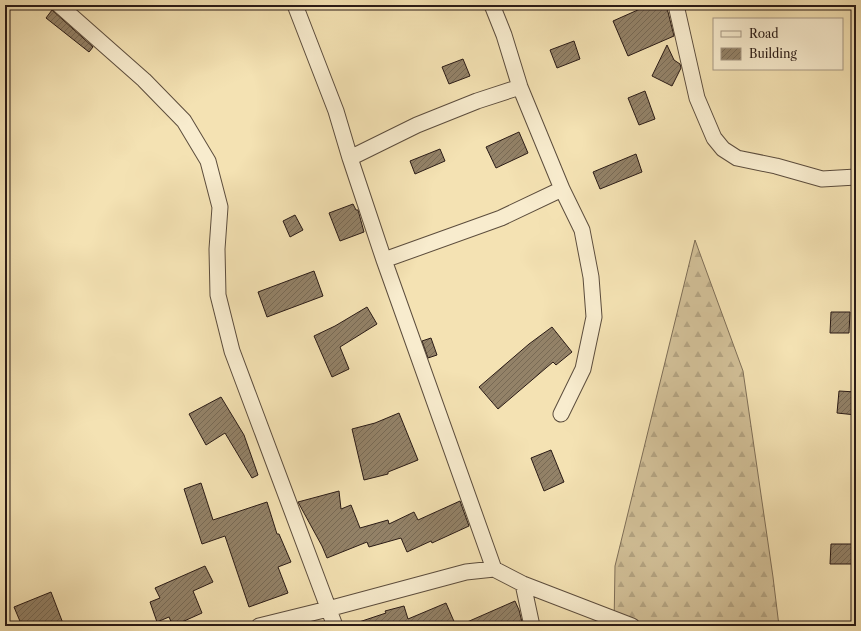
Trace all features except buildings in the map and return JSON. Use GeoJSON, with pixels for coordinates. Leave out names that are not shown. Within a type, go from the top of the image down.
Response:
{"type":"FeatureCollection","features":[{"type":"Feature","properties":{"kind":"street"},"geometry":{"type":"LineString","coordinates":[[59,5],[144,80],[184,121],[208,161],[220,207],[217,249],[218,295],[232,351],[335,626]]}},
{"type":"Feature","properties":{"kind":"street"},"geometry":{"type":"LineString","coordinates":[[295,5],[336,111],[384,260],[494,570]]}},
{"type":"Feature","properties":{"kind":"street"},"geometry":{"type":"LineString","coordinates":[[492,5],[504,35],[520,87],[562,189],[582,230],[591,277],[594,317],[583,369],[561,414]]}},
{"type":"Feature","properties":{"kind":"street"},"geometry":{"type":"LineString","coordinates":[[676,5],[697,98],[714,138],[723,149],[737,158],[776,166],[822,179],[856,177]]}},
{"type":"Feature","properties":{"kind":"street"},"geometry":{"type":"LineString","coordinates":[[350,158],[417,125],[477,101],[520,87]]}},
{"type":"Feature","properties":{"kind":"street"},"geometry":{"type":"LineString","coordinates":[[384,260],[501,218],[562,189]]}},
{"type":"Feature","properties":{"kind":"street"},"geometry":{"type":"LineString","coordinates":[[259,626],[466,572],[494,570],[523,584],[632,626]]}},
{"type":"Feature","properties":{"kind":"street"},"geometry":{"type":"LineString","coordinates":[[523,584],[532,626]]}},
{"type":"Feature","properties":{"kind":"green space"},"geometry":{"type":"Polygon","coordinates":[[[695,240],[743,371],[779,626],[614,626],[615,566],[695,240]]]}}]}
